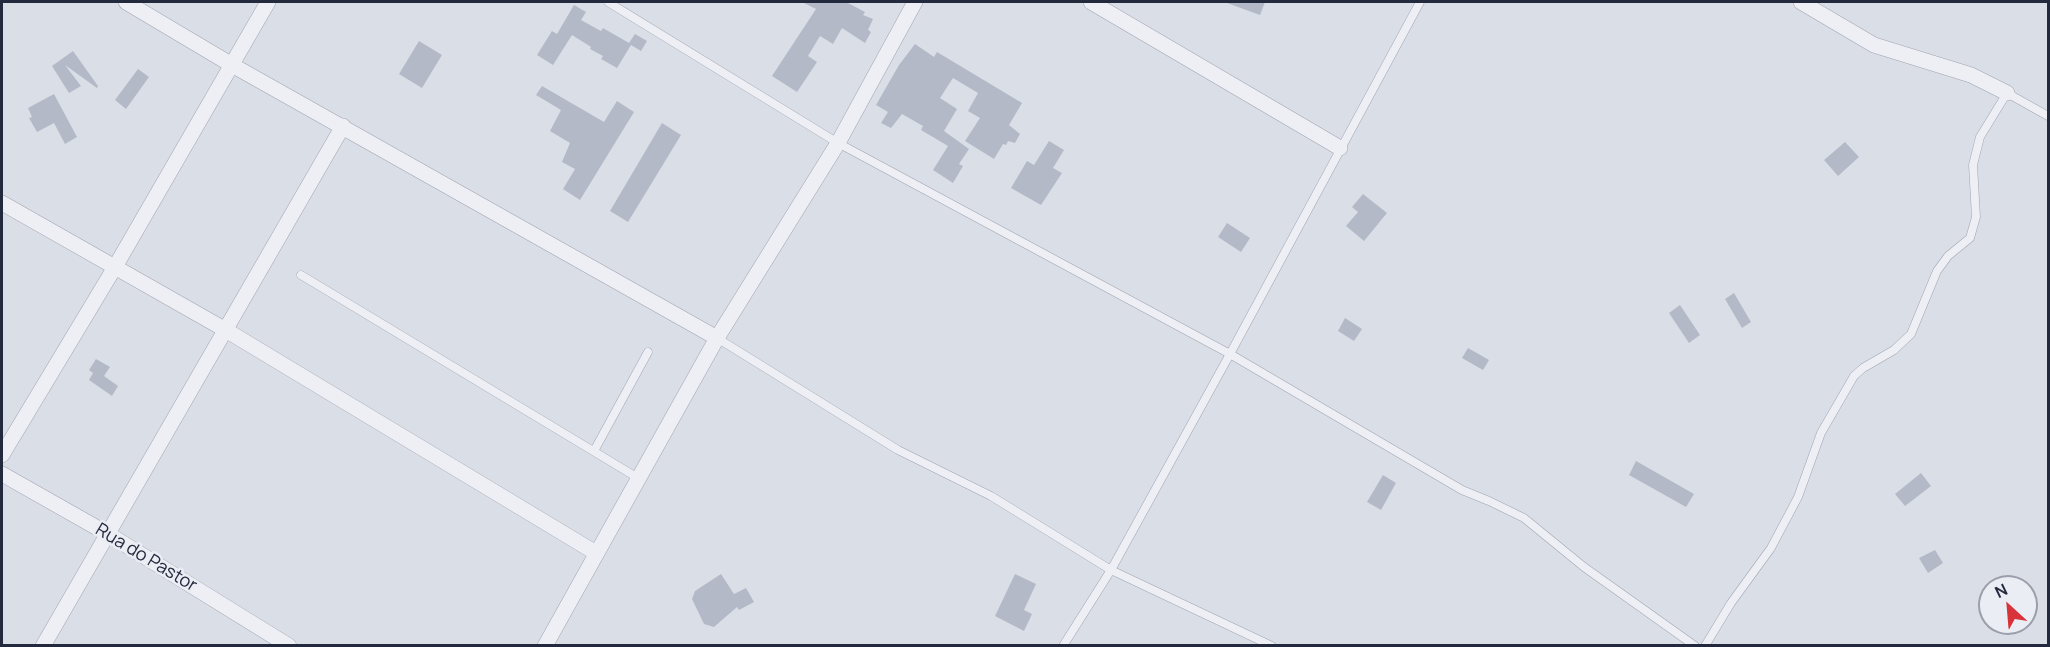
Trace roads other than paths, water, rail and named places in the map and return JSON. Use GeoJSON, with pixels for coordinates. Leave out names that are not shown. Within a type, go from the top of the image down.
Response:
{"type":"FeatureCollection","features":[{"type":"Feature","properties":{"kind":"street"},"geometry":{"type":"LineString","coordinates":[[126,2],[717,338]]}},
{"type":"Feature","properties":{"kind":"street"},"geometry":{"type":"LineString","coordinates":[[2,455],[116,267],[268,2]]}},
{"type":"Feature","properties":{"kind":"street"},"geometry":{"type":"LineString","coordinates":[[545,645],[717,338],[838,143],[915,2]]}},
{"type":"Feature","properties":{"kind":"street"},"geometry":{"type":"LineString","coordinates":[[1091,2],[1340,148]]}},
{"type":"Feature","properties":{"kind":"street"},"geometry":{"type":"LineString","coordinates":[[1800,2],[1874,45],[1971,75],[2007,93]]}},
{"type":"Feature","properties":{"kind":"street"},"geometry":{"type":"LineString","coordinates":[[43,645],[343,126]]}},
{"type":"Feature","properties":{"kind":"street"},"geometry":{"type":"LineString","coordinates":[[2,203],[224,329],[596,553]]}},
{"type":"Feature","properties":{"kind":"street","name":"Rua do Pastor"},"geometry":{"type":"LineString","coordinates":[[2,474],[108,534],[289,645]]}},
{"type":"Feature","properties":{"kind":"lane"},"geometry":{"type":"LineString","coordinates":[[608,2],[838,143],[1230,354],[1462,490],[1524,519],[1584,567],[1695,645]]}},
{"type":"Feature","properties":{"kind":"lane"},"geometry":{"type":"LineString","coordinates":[[1063,645],[1111,570],[1420,2]]}},
{"type":"Feature","properties":{"kind":"lane"},"geometry":{"type":"LineString","coordinates":[[1705,645],[1731,603],[1771,548],[1798,497],[1821,433],[1854,376],[1894,350],[1911,334],[1937,271],[1948,256],[1970,238],[1976,217],[1973,165],[1980,137],[2007,93],[2049,116]]}},
{"type":"Feature","properties":{"kind":"lane"},"geometry":{"type":"LineString","coordinates":[[301,275],[638,478]]}},
{"type":"Feature","properties":{"kind":"lane"},"geometry":{"type":"LineString","coordinates":[[717,338],[898,450],[991,496],[1111,570],[1272,645]]}},
{"type":"Feature","properties":{"kind":"lane"},"geometry":{"type":"LineString","coordinates":[[594,451],[648,352]]}}]}
